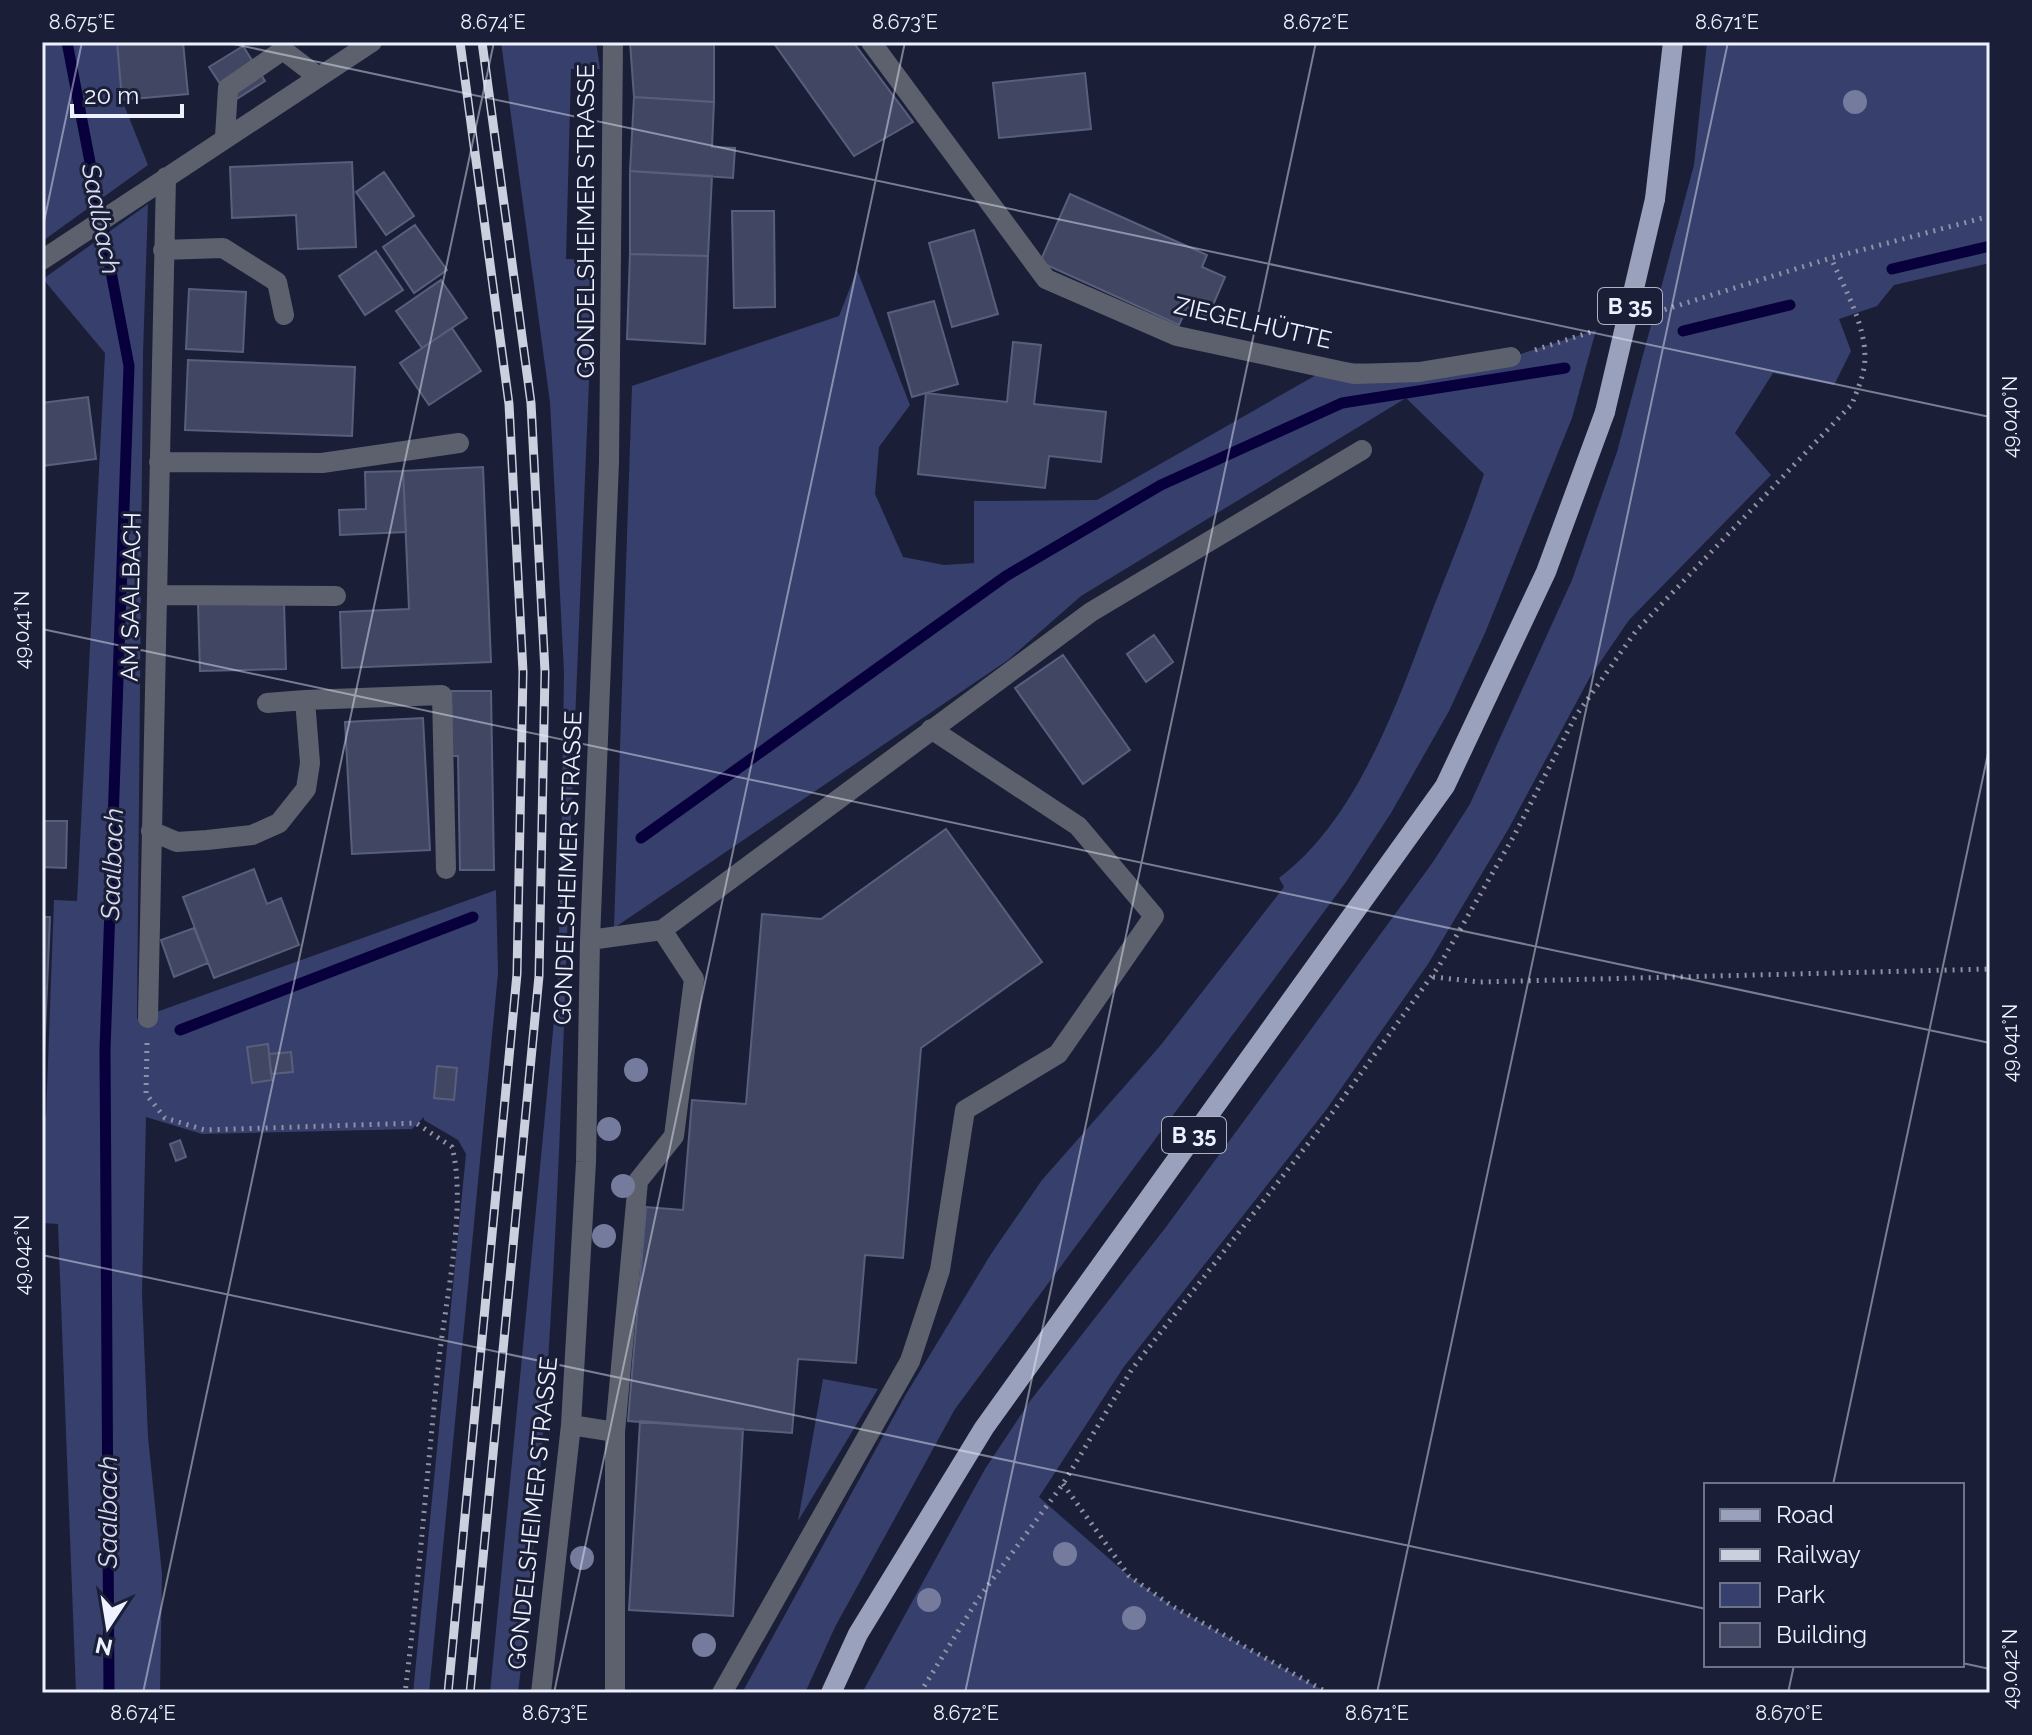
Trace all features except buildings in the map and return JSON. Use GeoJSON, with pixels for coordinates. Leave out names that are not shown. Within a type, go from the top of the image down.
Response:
{"type":"FeatureCollection","features":[{"type":"Feature","properties":{"kind":"main road","name":"B 35"},"geometry":{"type":"LineString","coordinates":[[831,1693],[858,1634],[984,1428],[1445,786],[1546,572],[1605,412],[1655,199],[1673,42]]}},
{"type":"Feature","properties":{"kind":"street"},"geometry":{"type":"LineString","coordinates":[[44,259],[372,42]]}},
{"type":"Feature","properties":{"kind":"street","name":"GONDELSHEIMER STRASSE"},"geometry":{"type":"LineString","coordinates":[[541,1693],[571,1425],[586,1162],[590,940],[610,447],[613,42]]}},
{"type":"Feature","properties":{"kind":"street","name":"ZIEGELHÜTTE"},"geometry":{"type":"LineString","coordinates":[[871,42],[1046,279],[1177,336],[1354,374],[1419,372],[1511,357]]}},
{"type":"Feature","properties":{"kind":"street"},"geometry":{"type":"LineString","coordinates":[[225,137],[228,88],[283,50],[317,76]]}},
{"type":"Feature","properties":{"kind":"street","name":"AM SAALBACH"},"geometry":{"type":"LineString","coordinates":[[148,1018],[166,177]]}},
{"type":"Feature","properties":{"kind":"street"},"geometry":{"type":"LineString","coordinates":[[163,250],[223,248],[277,282],[284,315]]}},
{"type":"Feature","properties":{"kind":"street"},"geometry":{"type":"LineString","coordinates":[[159,462],[322,463],[459,443]]}},
{"type":"Feature","properties":{"kind":"street"},"geometry":{"type":"LineString","coordinates":[[590,940],[662,930],[1091,612],[1362,450]]}},
{"type":"Feature","properties":{"kind":"street"},"geometry":{"type":"LineString","coordinates":[[157,595],[336,596]]}},
{"type":"Feature","properties":{"kind":"street"},"geometry":{"type":"LineString","coordinates":[[267,703],[442,695],[446,869]]}},
{"type":"Feature","properties":{"kind":"street"},"geometry":{"type":"LineString","coordinates":[[151,831],[177,842],[252,835],[279,823],[306,789],[310,763],[305,700]]}},
{"type":"Feature","properties":{"kind":"street"},"geometry":{"type":"LineString","coordinates":[[722,1693],[910,1361],[940,1270],[965,1110],[1058,1054],[1154,916],[1078,826],[931,729]]}},
{"type":"Feature","properties":{"kind":"street"},"geometry":{"type":"LineString","coordinates":[[615,1693],[615,1432],[638,1181],[674,1136],[694,979],[662,930]]}},
{"type":"Feature","properties":{"kind":"street"},"geometry":{"type":"LineString","coordinates":[[571,1425],[615,1432]]}},
{"type":"Feature","properties":{"kind":"path"},"geometry":{"type":"LineString","coordinates":[[1648,314],[1831,258],[1990,216]]}},
{"type":"Feature","properties":{"kind":"path"},"geometry":{"type":"LineString","coordinates":[[920,1693],[978,1599],[1063,1484],[1132,1369],[1332,1113],[1432,976],[1515,834],[1575,717],[1636,631],[1852,404],[1865,366],[1854,308],[1831,258]]}},
{"type":"Feature","properties":{"kind":"path"},"geometry":{"type":"LineString","coordinates":[[1511,357],[1603,329]]}},
{"type":"Feature","properties":{"kind":"path"},"geometry":{"type":"LineString","coordinates":[[1808,439],[1814,444]]}},
{"type":"Feature","properties":{"kind":"path"},"geometry":{"type":"LineString","coordinates":[[1432,976],[1495,982],[1990,969]]}},
{"type":"Feature","properties":{"kind":"path"},"geometry":{"type":"LineString","coordinates":[[148,1018],[146,1094],[165,1118],[205,1130],[416,1123],[452,1147],[457,1194],[430,1440],[423,1551],[405,1693]]}},
{"type":"Feature","properties":{"kind":"path"},"geometry":{"type":"LineString","coordinates":[[1063,1484],[1129,1576],[1172,1606],[1328,1693]]}},
{"type":"Feature","properties":{"kind":"green space"},"geometry":{"type":"Polygon","coordinates":[[[42,42],[117,42],[122,100],[148,165],[44,240],[42,42]]]}},
{"type":"Feature","properties":{"kind":"green space"},"geometry":{"type":"Polygon","coordinates":[[[501,42],[596,42],[600,69],[571,69],[566,259],[594,260],[569,868],[561,872],[564,672],[550,402],[501,42]]]}},
{"type":"Feature","properties":{"kind":"green space"},"geometry":{"type":"Polygon","coordinates":[[[1707,42],[1990,42],[1990,263],[1894,285],[1877,306],[1839,319],[1851,351],[1834,385],[1773,373],[1735,433],[1771,475],[1629,620],[1590,677],[1509,828],[1428,964],[1326,1110],[1123,1368],[1039,1497],[1129,1576],[1172,1606],[1328,1693],[862,1693],[985,1469],[1030,1401],[1166,1227],[1433,862],[1470,804],[1572,580],[1617,452],[1694,165],[1707,42]]]}},
{"type":"Feature","properties":{"kind":"green space"},"geometry":{"type":"Polygon","coordinates":[[[148,204],[143,353],[137,1019],[496,890],[498,973],[429,1693],[413,1693],[466,1154],[458,1140],[424,1120],[424,1117],[412,1129],[202,1134],[146,1117],[142,1294],[148,1437],[162,1574],[160,1693],[76,1693],[58,1224],[42,1223],[42,1116],[46,1116],[54,900],[77,901],[105,353],[43,279],[148,204]]]}},
{"type":"Feature","properties":{"kind":"green space"},"geometry":{"type":"Polygon","coordinates":[[[857,270],[910,405],[879,447],[875,494],[903,557],[944,565],[974,563],[974,501],[1097,500],[1339,362],[1402,366],[1511,357],[1596,330],[1572,418],[1485,633],[1449,711],[1391,813],[1346,882],[955,1409],[835,1627],[805,1693],[742,1693],[905,1396],[991,1254],[1042,1180],[1160,1046],[1284,887],[1279,878],[1307,853],[1353,791],[1405,682],[1484,474],[1406,398],[1081,596],[1008,660],[614,928],[632,386],[839,316],[857,270]]]}},
{"type":"Feature","properties":{"kind":"green space"},"geometry":{"type":"Polygon","coordinates":[[[569,878],[552,1286],[539,1490],[518,1693],[490,1693],[558,978],[560,886],[561,881],[569,878]]]}},
{"type":"Feature","properties":{"kind":"green space"},"geometry":{"type":"Polygon","coordinates":[[[823,1379],[878,1389],[798,1521],[823,1379]]]}},
{"type":"Feature","properties":{"kind":"waterway","name":"Saalbach"},"geometry":{"type":"LineString","coordinates":[[67,42],[129,366],[105,1050],[109,1693]]}},
{"type":"Feature","properties":{"kind":"waterway"},"geometry":{"type":"LineString","coordinates":[[1892,269],[1990,246]]}},
{"type":"Feature","properties":{"kind":"waterway"},"geometry":{"type":"LineString","coordinates":[[1683,331],[1790,305]]}},
{"type":"Feature","properties":{"kind":"waterway"},"geometry":{"type":"LineString","coordinates":[[641,838],[1006,576],[1161,485],[1342,403],[1565,368]]}},
{"type":"Feature","properties":{"kind":"waterway"},"geometry":{"type":"LineString","coordinates":[[180,1030],[473,917]]}},
{"type":"Feature","properties":{"kind":"railway"},"geometry":{"type":"LineString","coordinates":[[448,1693],[517,974],[523,672],[509,404],[460,42]]}},
{"type":"Feature","properties":{"kind":"railway"},"geometry":{"type":"LineString","coordinates":[[470,1693],[539,976],[545,672],[531,403],[482,42]]}}]}
